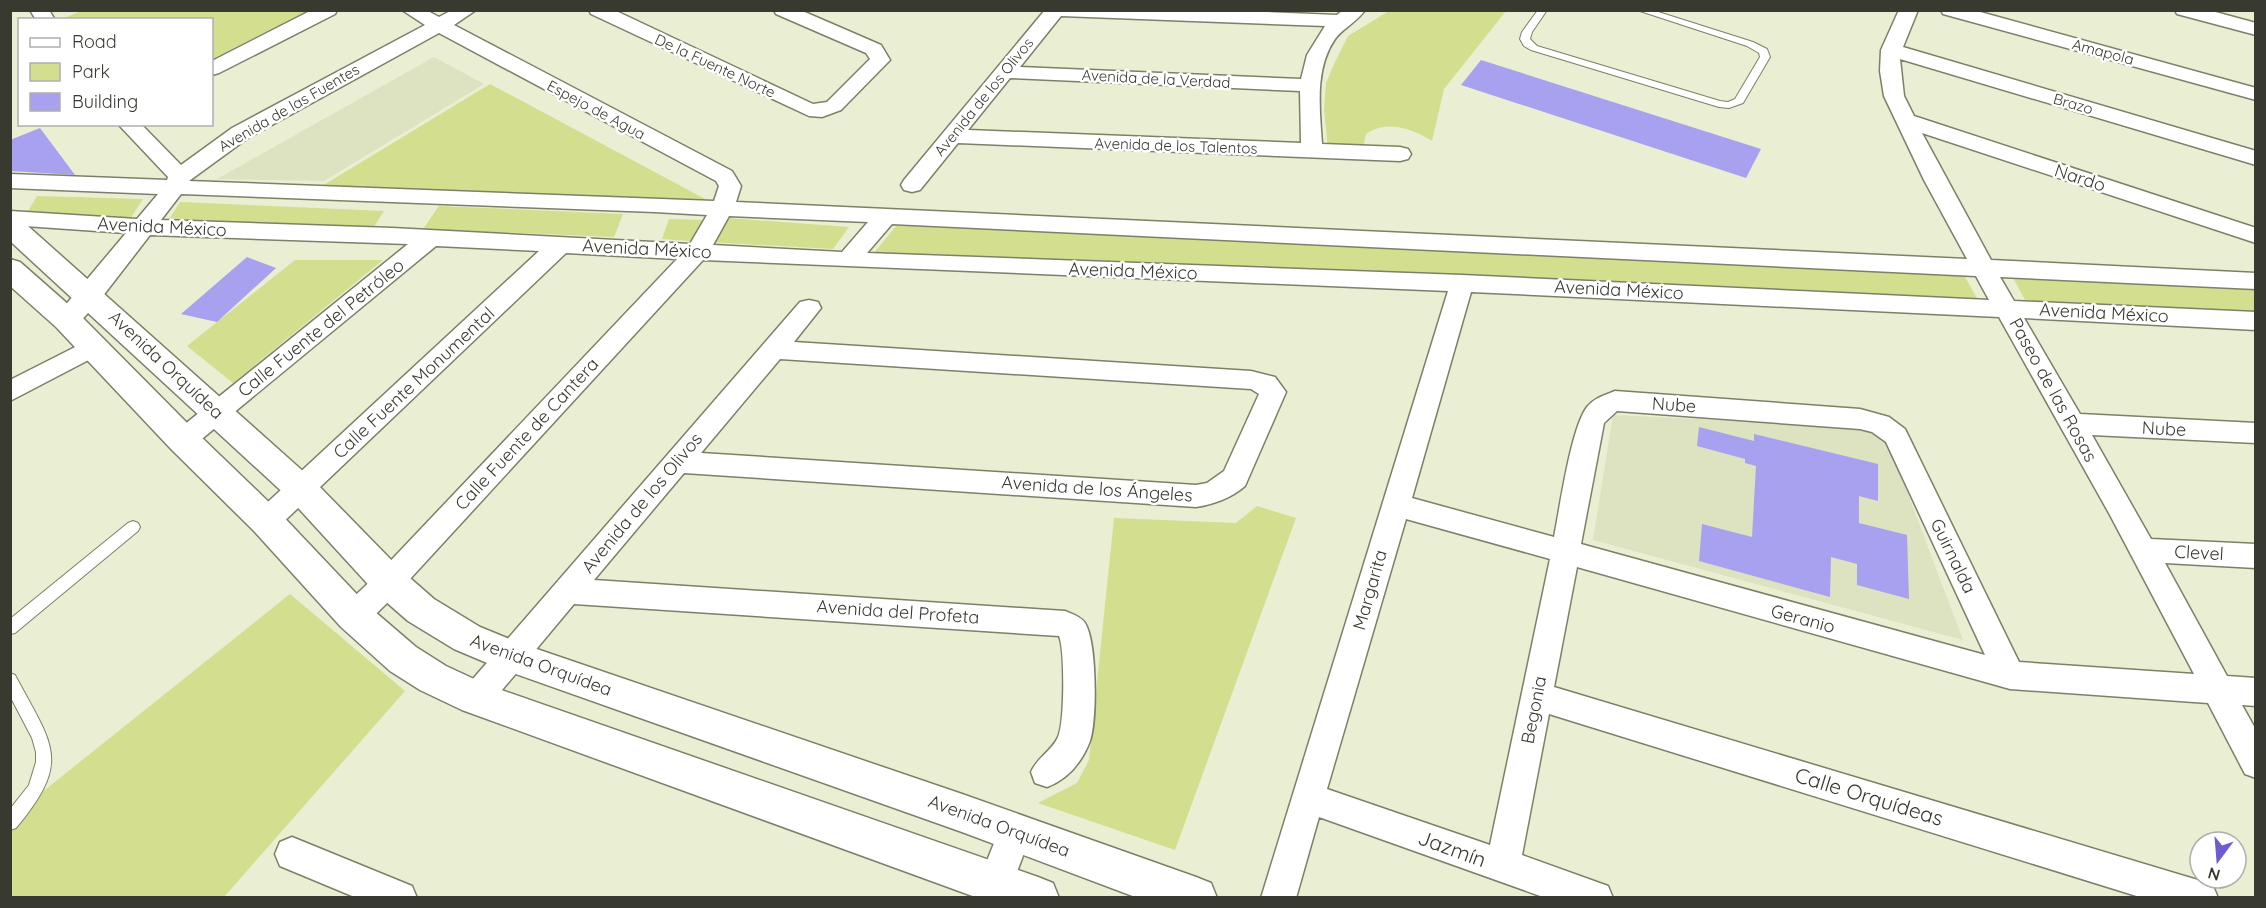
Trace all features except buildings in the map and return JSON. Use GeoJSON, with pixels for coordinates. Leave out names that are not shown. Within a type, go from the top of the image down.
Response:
{"type":"FeatureCollection","features":[{"type":"Feature","properties":{"kind":"street"},"geometry":{"type":"LineString","coordinates":[[213,68],[328,10]]}},
{"type":"Feature","properties":{"kind":"street"},"geometry":{"type":"LineString","coordinates":[[411,10],[437,26]]}},
{"type":"Feature","properties":{"kind":"street","name":"Avenida de las Fuentes"},"geometry":{"type":"LineString","coordinates":[[78,307],[178,181],[240,133],[467,10]]}},
{"type":"Feature","properties":{"kind":"street","name":"De la Fuente Norte"},"geometry":{"type":"LineString","coordinates":[[603,11],[809,110],[822,111],[834,106],[880,60],[874,49],[783,10]]}},
{"type":"Feature","properties":{"kind":"street"},"geometry":{"type":"LineString","coordinates":[[1058,10],[1347,16]]}},
{"type":"Feature","properties":{"kind":"street","name":"Avenida de los Olivos"},"geometry":{"type":"LineString","coordinates":[[912,185],[1058,10]]}},
{"type":"Feature","properties":{"kind":"street","name":"Paseo de las Rosas"},"geometry":{"type":"LineString","coordinates":[[1909,10],[1891,51],[1889,74],[1894,96],[1905,120],[1984,268],[2142,550],[2256,763]]}},
{"type":"Feature","properties":{"kind":"street","name":"Amapola"},"geometry":{"type":"LineString","coordinates":[[1950,10],[2256,94]]}},
{"type":"Feature","properties":{"kind":"street"},"geometry":{"type":"LineString","coordinates":[[2184,10],[2256,29]]}},
{"type":"Feature","properties":{"kind":"street"},"geometry":{"type":"LineString","coordinates":[[1312,152],[1308,85],[1323,43],[1347,16]]}},
{"type":"Feature","properties":{"kind":"street","name":"Espejo de Agua"},"geometry":{"type":"LineString","coordinates":[[437,26],[724,176],[730,186],[722,209]]}},
{"type":"Feature","properties":{"kind":"street","name":"Brazo"},"geometry":{"type":"LineString","coordinates":[[1891,51],[2256,158]]}},
{"type":"Feature","properties":{"kind":"street","name":"Avenida de la Verdad"},"geometry":{"type":"LineString","coordinates":[[1004,72],[1308,85]]}},
{"type":"Feature","properties":{"kind":"street","name":"Nardo"},"geometry":{"type":"LineString","coordinates":[[1905,120],[2256,236]]}},
{"type":"Feature","properties":{"kind":"street"},"geometry":{"type":"LineString","coordinates":[[130,126],[178,181]]}},
{"type":"Feature","properties":{"kind":"street","name":"Avenida de los Talentos"},"geometry":{"type":"LineString","coordinates":[[951,136],[1400,154]]}},
{"type":"Feature","properties":{"kind":"street","name":"Avenida México"},"geometry":{"type":"LineString","coordinates":[[10,181],[178,181],[422,196],[641,227],[699,251],[848,260],[1462,283],[2256,321]]}},
{"type":"Feature","properties":{"kind":"street"},"geometry":{"type":"LineString","coordinates":[[392,236],[422,196]]}},
{"type":"Feature","properties":{"kind":"street","name":"Avenida México"},"geometry":{"type":"LineString","coordinates":[[10,218],[143,227],[561,244],[722,209],[2256,281]]}},
{"type":"Feature","properties":{"kind":"street","name":"Calle Fuente de Cantera"},"geometry":{"type":"LineString","coordinates":[[354,616],[389,582],[699,251],[722,209]]}},
{"type":"Feature","properties":{"kind":"street"},"geometry":{"type":"LineString","coordinates":[[848,260],[886,216]]}},
{"type":"Feature","properties":{"kind":"street","name":"Avenida Orquídea"},"geometry":{"type":"LineString","coordinates":[[10,225],[78,307],[93,347],[266,521],[354,616],[403,659],[433,678],[476,698],[993,890],[1038,897]]}},
{"type":"Feature","properties":{"kind":"street","name":"Calle Fuente del Petróleo"},"geometry":{"type":"LineString","coordinates":[[183,440],[431,238]]}},
{"type":"Feature","properties":{"kind":"street","name":"Calle Fuente Monumental"},"geometry":{"type":"LineString","coordinates":[[266,521],[302,490],[561,244]]}},
{"type":"Feature","properties":{"kind":"street","name":"Avenida Orquídea"},"geometry":{"type":"LineString","coordinates":[[10,268],[78,307],[218,413],[302,490],[389,582],[421,610],[467,638],[512,657],[1196,897]]}},
{"type":"Feature","properties":{"kind":"street","name":"Margarita"},"geometry":{"type":"LineString","coordinates":[[1278,897],[1462,283]]}},
{"type":"Feature","properties":{"kind":"street","name":"Avenida de los Olivos"},"geometry":{"type":"LineString","coordinates":[[476,698],[809,308]]}},
{"type":"Feature","properties":{"kind":"street"},"geometry":{"type":"LineString","coordinates":[[10,392],[93,347]]}},
{"type":"Feature","properties":{"kind":"street","name":"Avenida de los Ángeles"},"geometry":{"type":"LineString","coordinates":[[678,462],[1196,496],[1210,495],[1228,485],[1235,478],[1274,392],[1266,384],[1251,380],[773,350]]}},
{"type":"Feature","properties":{"kind":"street","name":"Nube"},"geometry":{"type":"LineString","coordinates":[[1566,554],[1591,423],[1595,414],[1603,406],[1615,401],[1860,419],[1880,424],[1896,436]]}},
{"type":"Feature","properties":{"kind":"street","name":"Nube"},"geometry":{"type":"LineString","coordinates":[[2073,424],[2256,433]]}},
{"type":"Feature","properties":{"kind":"street","name":"Guirnalda"},"geometry":{"type":"LineString","coordinates":[[1896,436],[2010,675]]}},
{"type":"Feature","properties":{"kind":"street","name":"Geranio"},"geometry":{"type":"LineString","coordinates":[[1396,505],[1566,554],[2010,675],[2256,692]]}},
{"type":"Feature","properties":{"kind":"street","name":"Clevel"},"geometry":{"type":"LineString","coordinates":[[2142,550],[2256,556]]}},
{"type":"Feature","properties":{"kind":"street","name":"Begonia"},"geometry":{"type":"LineString","coordinates":[[1503,867],[1566,554]]}},
{"type":"Feature","properties":{"kind":"street","name":"Avenida del Profeta"},"geometry":{"type":"LineString","coordinates":[[568,591],[1065,624],[1075,634],[1076,641],[1078,724],[1074,741],[1064,757],[1047,772]]}},
{"type":"Feature","properties":{"kind":"street","name":"Calle Orquídeas"},"geometry":{"type":"LineString","coordinates":[[1537,696],[2201,897]]}},
{"type":"Feature","properties":{"kind":"street","name":"Jazmín"},"geometry":{"type":"LineString","coordinates":[[1309,798],[1503,867],[1596,897]]}},
{"type":"Feature","properties":{"kind":"street"},"geometry":{"type":"LineString","coordinates":[[993,890],[1015,832]]}},
{"type":"Feature","properties":{"kind":"street"},"geometry":{"type":"LineString","coordinates":[[292,854],[400,897]]}},
{"type":"Feature","properties":{"kind":"lane"},"geometry":{"type":"LineString","coordinates":[[1543,10],[1527,32],[1525,39],[1527,44],[1534,48],[1719,104],[1729,105],[1739,101],[1765,57],[1763,51],[1750,44],[1641,10]]}},
{"type":"Feature","properties":{"kind":"lane"},"geometry":{"type":"LineString","coordinates":[[10,628],[132,527]]}},
{"type":"Feature","properties":{"kind":"lane"},"geometry":{"type":"LineString","coordinates":[[10,680],[45,751],[42,776],[29,800],[10,822]]}},
{"type":"Feature","properties":{"kind":"shaded area"},"geometry":{"type":"Polygon","coordinates":[[[434,57],[484,84],[324,181],[217,179],[434,57]]]}},
{"type":"Feature","properties":{"kind":"shaded area"},"geometry":{"type":"Polygon","coordinates":[[[1613,415],[1883,428],[1963,640],[1593,540],[1613,415]]]}},
{"type":"Feature","properties":{"kind":"green space"},"geometry":{"type":"Polygon","coordinates":[[[81,10],[308,11],[213,58],[213,18],[64,18],[81,10]]]}},
{"type":"Feature","properties":{"kind":"green space"},"geometry":{"type":"Polygon","coordinates":[[[1389,11],[1506,11],[1444,89],[1432,141],[1417,133],[1391,126],[1366,134],[1363,148],[1328,150],[1324,109],[1326,83],[1335,62],[1348,36],[1389,11]]]}},
{"type":"Feature","properties":{"kind":"green space"},"geometry":{"type":"Polygon","coordinates":[[[490,84],[707,200],[322,186],[490,84]]]}},
{"type":"Feature","properties":{"kind":"green space"},"geometry":{"type":"Polygon","coordinates":[[[37,196],[143,199],[130,219],[25,216],[37,196]]]}},
{"type":"Feature","properties":{"kind":"green space"},"geometry":{"type":"Polygon","coordinates":[[[180,202],[384,211],[372,230],[166,224],[180,202]]]}},
{"type":"Feature","properties":{"kind":"green space"},"geometry":{"type":"Polygon","coordinates":[[[439,206],[623,214],[614,237],[423,229],[439,206]]]}},
{"type":"Feature","properties":{"kind":"green space"},"geometry":{"type":"Polygon","coordinates":[[[729,218],[849,227],[833,249],[708,242],[729,218]]]}},
{"type":"Feature","properties":{"kind":"green space"},"geometry":{"type":"Polygon","coordinates":[[[669,219],[705,220],[690,241],[662,239],[669,219]]]}},
{"type":"Feature","properties":{"kind":"green space"},"geometry":{"type":"Polygon","coordinates":[[[897,225],[1961,270],[1978,300],[873,254],[897,225]]]}},
{"type":"Feature","properties":{"kind":"green space"},"geometry":{"type":"Polygon","coordinates":[[[295,260],[383,260],[233,383],[187,346],[295,260]]]}},
{"type":"Feature","properties":{"kind":"green space"},"geometry":{"type":"Polygon","coordinates":[[[2011,274],[2255,285],[2255,312],[2026,302],[2011,274]]]}},
{"type":"Feature","properties":{"kind":"green space"},"geometry":{"type":"Polygon","coordinates":[[[1257,506],[1296,518],[1175,850],[1038,803],[1077,783],[1089,760],[1114,518],[1236,523],[1257,506]]]}},
{"type":"Feature","properties":{"kind":"green space"},"geometry":{"type":"Polygon","coordinates":[[[290,594],[405,691],[224,897],[11,898],[11,817],[290,594]]]}}]}
